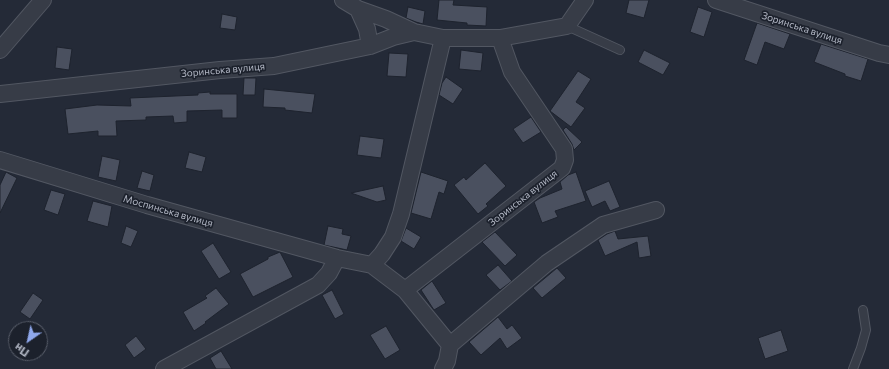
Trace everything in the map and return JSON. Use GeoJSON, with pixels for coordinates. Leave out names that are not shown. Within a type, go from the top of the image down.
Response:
{"type":"FeatureCollection","features":[{"type":"Feature","properties":{"kind":"street"},"geometry":{"type":"LineString","coordinates":[[0,50],[43,0]]}},
{"type":"Feature","properties":{"kind":"street"},"geometry":{"type":"LineString","coordinates":[[344,0],[358,9],[386,19],[414,32]]}},
{"type":"Feature","properties":{"kind":"street"},"geometry":{"type":"LineString","coordinates":[[567,26],[585,0]]}},
{"type":"Feature","properties":{"kind":"street","name":"Зоринська вулиця"},"geometry":{"type":"LineString","coordinates":[[716,0],[889,55]]}},
{"type":"Feature","properties":{"kind":"street"},"geometry":{"type":"LineString","coordinates":[[358,9],[367,29],[370,46]]}},
{"type":"Feature","properties":{"kind":"street","name":"Зоринська вулиця"},"geometry":{"type":"LineString","coordinates":[[0,94],[212,71],[274,66],[370,46],[393,37],[414,32],[443,38],[500,38],[567,26]]}},
{"type":"Feature","properties":{"kind":"street"},"geometry":{"type":"LineString","coordinates":[[372,265],[382,254],[393,237],[401,214],[443,38]]}},
{"type":"Feature","properties":{"kind":"street","name":"Зоринська вулиця"},"geometry":{"type":"LineString","coordinates":[[405,290],[562,168],[565,160],[564,149],[512,72],[500,38]]}},
{"type":"Feature","properties":{"kind":"street","name":"Моспинська вулиця"},"geometry":{"type":"LineString","coordinates":[[0,160],[147,205],[337,258],[372,265],[405,290],[450,345]]}},
{"type":"Feature","properties":{"kind":"street"},"geometry":{"type":"LineString","coordinates":[[443,369],[447,361],[450,345],[547,263],[603,225],[656,210]]}},
{"type":"Feature","properties":{"kind":"street"},"geometry":{"type":"LineString","coordinates":[[164,369],[318,285],[330,273],[337,258]]}},
{"type":"Feature","properties":{"kind":"lane"},"geometry":{"type":"LineString","coordinates":[[567,26],[620,50]]}},
{"type":"Feature","properties":{"kind":"lane"},"geometry":{"type":"LineString","coordinates":[[853,369],[862,348],[866,330],[863,310]]}},
{"type":"Feature","properties":{"kind":"building"},"geometry":{"type":"Polygon","coordinates":[[[439,0],[454,0],[453,5],[487,7],[486,26],[467,25],[467,23],[437,20],[439,0]]]}},
{"type":"Feature","properties":{"kind":"building"},"geometry":{"type":"Polygon","coordinates":[[[629,0],[649,0],[644,18],[626,13],[629,0]]]}},
{"type":"Feature","properties":{"kind":"building"},"geometry":{"type":"Polygon","coordinates":[[[408,7],[425,11],[423,24],[406,18],[408,7]]]}},
{"type":"Feature","properties":{"kind":"building"},"geometry":{"type":"Polygon","coordinates":[[[698,7],[712,12],[704,37],[690,32],[698,7]]]}},
{"type":"Feature","properties":{"kind":"building"},"geometry":{"type":"Polygon","coordinates":[[[222,14],[237,17],[235,30],[220,28],[222,14]]]}},
{"type":"Feature","properties":{"kind":"building"},"geometry":{"type":"Polygon","coordinates":[[[757,23],[790,34],[784,49],[765,42],[757,65],[744,60],[757,23]]]}},
{"type":"Feature","properties":{"kind":"building"},"geometry":{"type":"Polygon","coordinates":[[[821,44],[868,59],[861,81],[845,76],[845,74],[814,62],[821,44]]]}},
{"type":"Feature","properties":{"kind":"building"},"geometry":{"type":"Polygon","coordinates":[[[57,47],[72,49],[69,70],[55,68],[57,47]]]}},
{"type":"Feature","properties":{"kind":"building"},"geometry":{"type":"Polygon","coordinates":[[[461,50],[483,53],[481,71],[459,69],[461,50]]]}},
{"type":"Feature","properties":{"kind":"building"},"geometry":{"type":"Polygon","coordinates":[[[644,50],[670,63],[663,75],[638,62],[644,50]]]}},
{"type":"Feature","properties":{"kind":"building"},"geometry":{"type":"Polygon","coordinates":[[[389,53],[408,54],[406,77],[387,76],[389,53]]]}},
{"type":"Feature","properties":{"kind":"building"},"geometry":{"type":"Polygon","coordinates":[[[578,71],[591,79],[576,102],[585,108],[571,127],[550,111],[578,71]]]}},
{"type":"Feature","properties":{"kind":"building"},"geometry":{"type":"Polygon","coordinates":[[[446,77],[463,89],[453,104],[439,95],[442,83],[446,77]]]}},
{"type":"Feature","properties":{"kind":"building"},"geometry":{"type":"Polygon","coordinates":[[[244,78],[256,78],[255,95],[243,95],[244,78]]]}},
{"type":"Feature","properties":{"kind":"building"},"geometry":{"type":"Polygon","coordinates":[[[264,89],[315,94],[312,113],[285,110],[285,108],[263,107],[264,89]]]}},
{"type":"Feature","properties":{"kind":"building"},"geometry":{"type":"Polygon","coordinates":[[[210,92],[210,94],[237,94],[237,118],[222,118],[222,110],[187,111],[187,122],[174,123],[173,116],[146,117],[146,120],[116,121],[117,136],[98,136],[98,131],[68,134],[65,109],[97,105],[131,106],[130,98],[198,95],[198,93],[210,92]]]}},
{"type":"Feature","properties":{"kind":"building"},"geometry":{"type":"Polygon","coordinates":[[[531,117],[541,132],[523,143],[513,129],[531,117]]]}},
{"type":"Feature","properties":{"kind":"building"},"geometry":{"type":"Polygon","coordinates":[[[566,127],[582,142],[574,150],[563,130],[566,127]]]}},
{"type":"Feature","properties":{"kind":"building"},"geometry":{"type":"Polygon","coordinates":[[[360,136],[384,139],[381,158],[357,155],[360,136]]]}},
{"type":"Feature","properties":{"kind":"building"},"geometry":{"type":"Polygon","coordinates":[[[189,152],[206,157],[202,172],[185,168],[189,152]]]}},
{"type":"Feature","properties":{"kind":"building"},"geometry":{"type":"Polygon","coordinates":[[[102,156],[120,160],[116,181],[98,177],[102,156]]]}},
{"type":"Feature","properties":{"kind":"building"},"geometry":{"type":"Polygon","coordinates":[[[485,163],[506,186],[486,204],[488,206],[478,214],[454,185],[464,177],[466,180],[485,163]]]}},
{"type":"Feature","properties":{"kind":"building"},"geometry":{"type":"Polygon","coordinates":[[[142,171],[154,175],[150,191],[137,188],[142,171]]]}},
{"type":"Feature","properties":{"kind":"building"},"geometry":{"type":"Polygon","coordinates":[[[6,172],[17,178],[0,213],[0,185],[6,172]]]}},
{"type":"Feature","properties":{"kind":"building"},"geometry":{"type":"Polygon","coordinates":[[[421,172],[448,181],[444,194],[439,192],[431,219],[411,213],[421,172]]]}},
{"type":"Feature","properties":{"kind":"building"},"geometry":{"type":"Polygon","coordinates":[[[576,172],[586,201],[555,211],[558,217],[542,223],[534,202],[562,189],[560,182],[568,175],[576,172]]]}},
{"type":"Feature","properties":{"kind":"building"},"geometry":{"type":"Polygon","coordinates":[[[609,181],[620,207],[610,211],[605,201],[592,207],[585,191],[609,181]]]}},
{"type":"Feature","properties":{"kind":"building"},"geometry":{"type":"Polygon","coordinates":[[[383,186],[386,200],[377,202],[351,193],[383,186]]]}},
{"type":"Feature","properties":{"kind":"building"},"geometry":{"type":"Polygon","coordinates":[[[51,190],[65,194],[58,215],[44,210],[51,190]]]}},
{"type":"Feature","properties":{"kind":"building"},"geometry":{"type":"Polygon","coordinates":[[[93,201],[112,206],[108,227],[87,221],[93,201]]]}},
{"type":"Feature","properties":{"kind":"building"},"geometry":{"type":"Polygon","coordinates":[[[126,226],[138,231],[131,247],[121,243],[126,226]]]}},
{"type":"Feature","properties":{"kind":"building"},"geometry":{"type":"Polygon","coordinates":[[[328,226],[343,229],[342,234],[351,236],[347,250],[324,245],[328,226]]]}},
{"type":"Feature","properties":{"kind":"building"},"geometry":{"type":"Polygon","coordinates":[[[406,228],[421,237],[414,249],[401,241],[406,228]]]}},
{"type":"Feature","properties":{"kind":"building"},"geometry":{"type":"Polygon","coordinates":[[[615,231],[618,239],[648,236],[651,256],[639,258],[637,242],[605,256],[598,240],[615,231]]]}},
{"type":"Feature","properties":{"kind":"building"},"geometry":{"type":"Polygon","coordinates":[[[495,232],[517,255],[505,266],[482,242],[495,232]]]}},
{"type":"Feature","properties":{"kind":"building"},"geometry":{"type":"Polygon","coordinates":[[[213,243],[231,272],[219,279],[201,251],[213,243]]]}},
{"type":"Feature","properties":{"kind":"building"},"geometry":{"type":"Polygon","coordinates":[[[280,252],[293,277],[253,297],[240,274],[268,259],[268,257],[280,252]]]}},
{"type":"Feature","properties":{"kind":"building"},"geometry":{"type":"Polygon","coordinates":[[[498,265],[512,281],[500,290],[486,275],[498,265]]]}},
{"type":"Feature","properties":{"kind":"building"},"geometry":{"type":"Polygon","coordinates":[[[557,268],[566,278],[542,298],[533,288],[557,268]]]}},
{"type":"Feature","properties":{"kind":"building"},"geometry":{"type":"Polygon","coordinates":[[[432,281],[446,303],[434,310],[421,290],[432,281]]]}},
{"type":"Feature","properties":{"kind":"building"},"geometry":{"type":"Polygon","coordinates":[[[216,288],[229,304],[194,331],[183,312],[207,298],[205,296],[216,288]]]}},
{"type":"Feature","properties":{"kind":"building"},"geometry":{"type":"Polygon","coordinates":[[[332,290],[344,314],[335,319],[322,295],[332,290]]]}},
{"type":"Feature","properties":{"kind":"building"},"geometry":{"type":"Polygon","coordinates":[[[33,293],[43,300],[30,319],[20,312],[33,293]]]}},
{"type":"Feature","properties":{"kind":"building"},"geometry":{"type":"Polygon","coordinates":[[[498,317],[507,329],[512,325],[522,338],[507,349],[500,338],[481,355],[469,342],[498,317]]]}},
{"type":"Feature","properties":{"kind":"building"},"geometry":{"type":"Polygon","coordinates":[[[386,326],[400,350],[385,359],[370,335],[386,326]]]}},
{"type":"Feature","properties":{"kind":"building"},"geometry":{"type":"Polygon","coordinates":[[[781,330],[788,351],[765,359],[758,338],[781,330]]]}},
{"type":"Feature","properties":{"kind":"building"},"geometry":{"type":"Polygon","coordinates":[[[136,336],[146,349],[134,358],[125,345],[136,336]]]}},
{"type":"Feature","properties":{"kind":"building"},"geometry":{"type":"Polygon","coordinates":[[[221,351],[232,369],[216,369],[210,358],[221,351]]]}}]}
